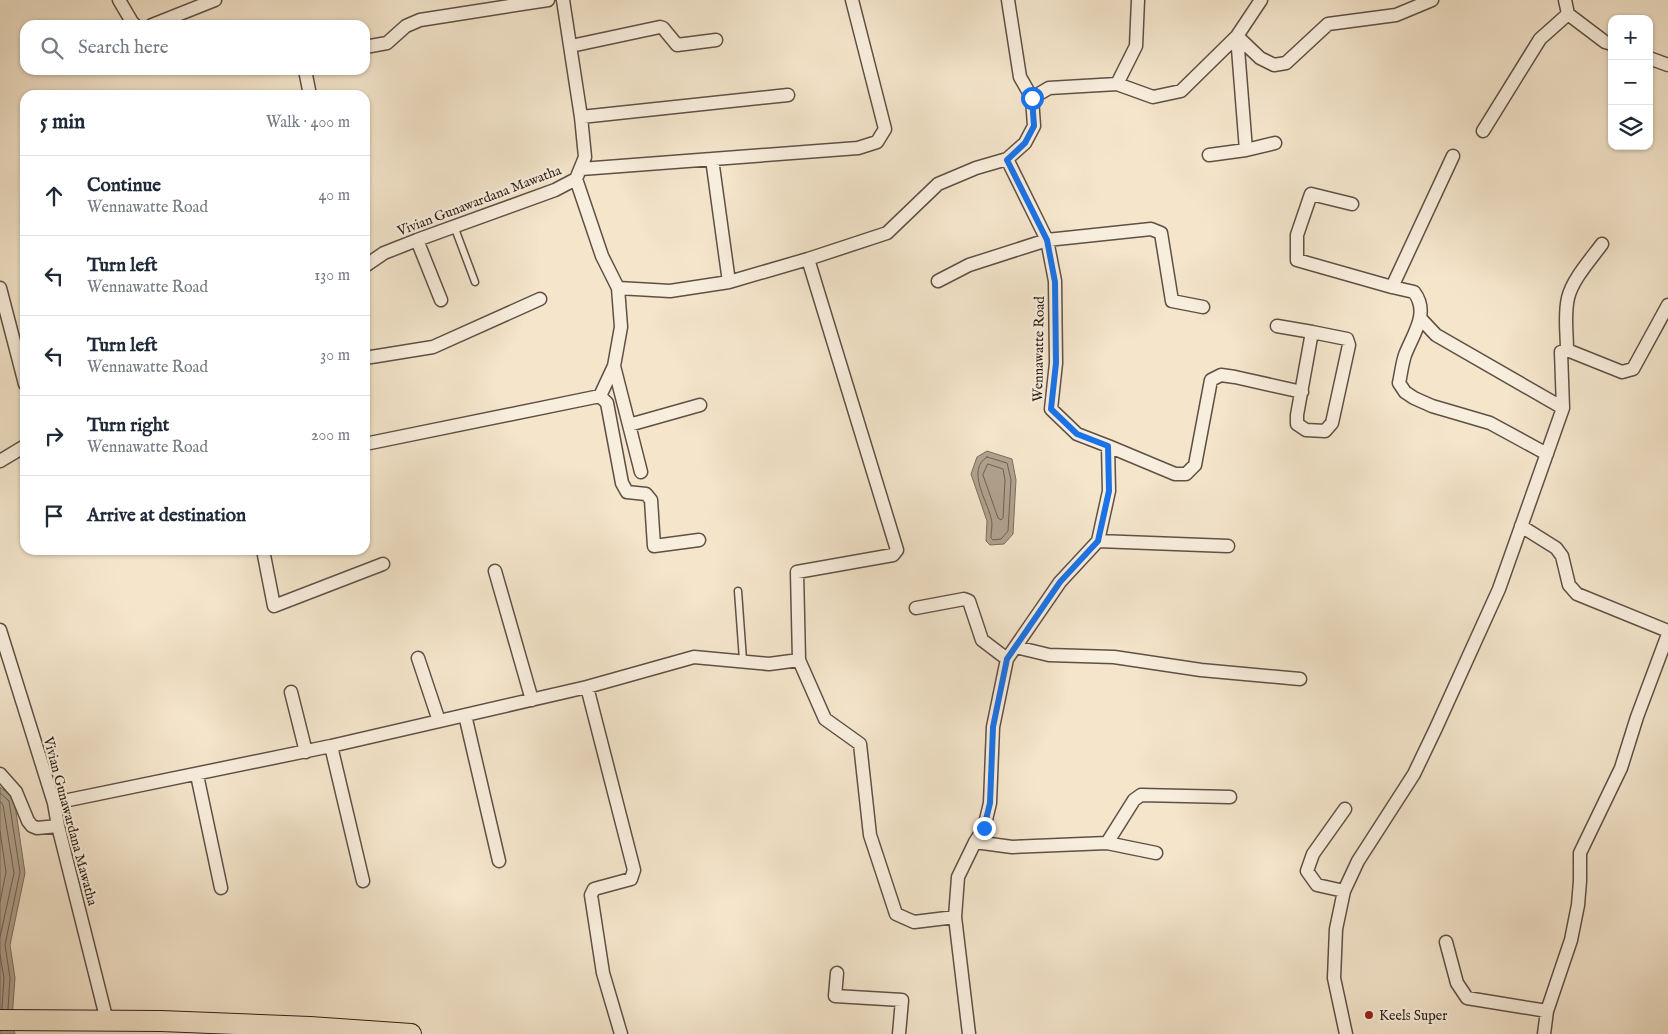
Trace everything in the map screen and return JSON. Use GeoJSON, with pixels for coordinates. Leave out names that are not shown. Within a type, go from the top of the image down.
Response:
{"type":"FeatureCollection","features":[{"type":"Feature","properties":{"kind":"main road"},"geometry":{"type":"LineString","coordinates":[[0,1020],[107,1020],[161,1028],[310,1027],[411,1034]]}},
{"type":"Feature","properties":{"kind":"street"},"geometry":{"type":"LineString","coordinates":[[118,0],[131,20]]}},
{"type":"Feature","properties":{"kind":"street"},"geometry":{"type":"LineString","coordinates":[[165,20],[215,0]]}},
{"type":"Feature","properties":{"kind":"street"},"geometry":{"type":"LineString","coordinates":[[370,46],[387,43],[406,26],[420,20],[548,0]]}},
{"type":"Feature","properties":{"kind":"street","name":"Vivian Gunawardana Mawatha"},"geometry":{"type":"LineString","coordinates":[[370,263],[384,254],[417,240],[555,190],[578,174],[585,157],[581,117],[563,0]]}},
{"type":"Feature","properties":{"kind":"street"},"geometry":{"type":"LineString","coordinates":[[600,396],[614,366],[621,327],[618,288],[602,256],[578,174],[712,159],[858,148],[877,142],[885,129],[852,0]]}},
{"type":"Feature","properties":{"kind":"street"},"geometry":{"type":"LineString","coordinates":[[618,288],[670,291],[729,282],[808,259],[887,232],[938,184],[976,168],[1007,160],[1025,143],[1034,126],[1032,98],[1020,77],[1008,0]]}},
{"type":"Feature","properties":{"kind":"street"},"geometry":{"type":"LineString","coordinates":[[1117,84],[1136,46],[1138,0]]}},
{"type":"Feature","properties":{"kind":"street"},"geometry":{"type":"LineString","coordinates":[[1032,98],[1049,88],[1117,84],[1153,97],[1181,91],[1237,36],[1260,0]]}},
{"type":"Feature","properties":{"kind":"street"},"geometry":{"type":"LineString","coordinates":[[1237,36],[1260,58],[1274,65],[1286,63],[1328,24],[1396,15],[1432,0]]}},
{"type":"Feature","properties":{"kind":"street"},"geometry":{"type":"LineString","coordinates":[[1565,0],[1568,14],[1604,42],[1608,43]]}},
{"type":"Feature","properties":{"kind":"street"},"geometry":{"type":"LineString","coordinates":[[1483,131],[1540,39],[1568,14]]}},
{"type":"Feature","properties":{"kind":"street"},"geometry":{"type":"LineString","coordinates":[[571,46],[660,28],[663,28],[677,45],[716,40]]}},
{"type":"Feature","properties":{"kind":"street"},"geometry":{"type":"LineString","coordinates":[[1237,36],[1246,150]]}},
{"type":"Feature","properties":{"kind":"street"},"geometry":{"type":"LineString","coordinates":[[1653,59],[1668,65]]}},
{"type":"Feature","properties":{"kind":"street"},"geometry":{"type":"LineString","coordinates":[[306,75],[309,90]]}},
{"type":"Feature","properties":{"kind":"street"},"geometry":{"type":"LineString","coordinates":[[581,117],[788,95]]}},
{"type":"Feature","properties":{"kind":"street"},"geometry":{"type":"LineString","coordinates":[[1209,155],[1246,150],[1274,143]]}},
{"type":"Feature","properties":{"kind":"street"},"geometry":{"type":"LineString","coordinates":[[1392,287],[1453,156]]}},
{"type":"Feature","properties":{"kind":"street"},"geometry":{"type":"LineString","coordinates":[[712,159],[729,282]]}},
{"type":"Feature","properties":{"kind":"street","name":"Wennawatte Road"},"geometry":{"type":"LineString","coordinates":[[1007,160],[1047,240],[1055,282],[1056,363],[1051,409],[1077,434],[1175,474],[1186,474],[1195,465],[1211,380],[1221,375],[1302,392]]}},
{"type":"Feature","properties":{"kind":"street"},"geometry":{"type":"LineString","coordinates":[[1352,204],[1311,194],[1297,235],[1297,260],[1414,292],[1420,300],[1420,320],[1405,356],[1399,383],[1405,392],[1432,406],[1490,423],[1547,454]]}},
{"type":"Feature","properties":{"kind":"street"},"geometry":{"type":"LineString","coordinates":[[938,282],[969,265],[1047,240],[1151,229],[1161,233],[1172,301],[1203,307]]}},
{"type":"Feature","properties":{"kind":"street"},"geometry":{"type":"LineString","coordinates":[[417,240],[441,300]]}},
{"type":"Feature","properties":{"kind":"street"},"geometry":{"type":"LineString","coordinates":[[1568,350],[1566,312],[1568,296],[1579,276],[1602,244]]}},
{"type":"Feature","properties":{"kind":"street"},"geometry":{"type":"LineString","coordinates":[[808,259],[896,550],[893,555],[797,572],[799,660],[825,719],[860,744],[870,835],[896,914],[914,922],[955,917]]}},
{"type":"Feature","properties":{"kind":"street"},"geometry":{"type":"LineString","coordinates":[[0,288],[20,365]]}},
{"type":"Feature","properties":{"kind":"street"},"geometry":{"type":"LineString","coordinates":[[370,357],[433,347],[540,299]]}},
{"type":"Feature","properties":{"kind":"street"},"geometry":{"type":"LineString","coordinates":[[1346,1034],[1334,978],[1336,930],[1344,892],[1358,860],[1414,774],[1498,590],[1563,408],[1561,352],[1568,350],[1622,372],[1633,369],[1668,305]]}},
{"type":"Feature","properties":{"kind":"street"},"geometry":{"type":"LineString","coordinates":[[1420,320],[1436,334],[1563,408]]}},
{"type":"Feature","properties":{"kind":"street"},"geometry":{"type":"LineString","coordinates":[[1277,326],[1312,332],[1347,339],[1349,346],[1332,423],[1325,432],[1306,430],[1298,424],[1297,415],[1312,332]]}},
{"type":"Feature","properties":{"kind":"street"},"geometry":{"type":"LineString","coordinates":[[614,366],[641,472]]}},
{"type":"Feature","properties":{"kind":"street"},"geometry":{"type":"LineString","coordinates":[[370,443],[600,396]]}},
{"type":"Feature","properties":{"kind":"street"},"geometry":{"type":"LineString","coordinates":[[600,396],[607,403],[622,483],[627,492],[646,494],[651,500],[654,546],[699,540]]}},
{"type":"Feature","properties":{"kind":"street"},"geometry":{"type":"LineString","coordinates":[[629,425],[700,405]]}},
{"type":"Feature","properties":{"kind":"street"},"geometry":{"type":"LineString","coordinates":[[969,1034],[955,917],[958,877],[974,842],[984,828],[990,803],[993,727],[1007,659],[1060,582],[1098,541],[1109,491],[1108,446]]}},
{"type":"Feature","properties":{"kind":"street"},"geometry":{"type":"LineString","coordinates":[[0,461],[20,449]]}},
{"type":"Feature","properties":{"kind":"street"},"geometry":{"type":"LineString","coordinates":[[1521,526],[1556,548],[1562,556],[1569,585],[1577,594],[1668,633],[1637,717],[1621,768],[1580,853],[1578,905],[1571,940],[1547,1010],[1544,1034]]}},
{"type":"Feature","properties":{"kind":"street"},"geometry":{"type":"LineString","coordinates":[[1098,541],[1228,546]]}},
{"type":"Feature","properties":{"kind":"street"},"geometry":{"type":"LineString","coordinates":[[264,555],[274,606],[383,564]]}},
{"type":"Feature","properties":{"kind":"street"},"geometry":{"type":"LineString","coordinates":[[495,571],[532,700]]}},
{"type":"Feature","properties":{"kind":"street"},"geometry":{"type":"LineString","coordinates":[[916,608],[964,598],[969,601],[982,640],[1007,659]]}},
{"type":"Feature","properties":{"kind":"street","name":"Vivian Gunawardana Mawatha"},"geometry":{"type":"LineString","coordinates":[[0,630],[54,803],[58,826],[107,1020]]}},
{"type":"Feature","properties":{"kind":"street"},"geometry":{"type":"LineString","coordinates":[[1016,647],[1049,655],[1114,657],[1201,670],[1300,679]]}},
{"type":"Feature","properties":{"kind":"street"},"geometry":{"type":"LineString","coordinates":[[54,803],[306,752],[587,687],[694,657],[769,664],[799,660]]}},
{"type":"Feature","properties":{"kind":"street"},"geometry":{"type":"LineString","coordinates":[[418,658],[439,721]]}},
{"type":"Feature","properties":{"kind":"street"},"geometry":{"type":"LineString","coordinates":[[587,687],[634,870],[631,879],[594,889],[591,895],[603,972],[621,1034]]}},
{"type":"Feature","properties":{"kind":"street"},"geometry":{"type":"LineString","coordinates":[[291,692],[306,752]]}},
{"type":"Feature","properties":{"kind":"street"},"geometry":{"type":"LineString","coordinates":[[465,715],[499,861]]}},
{"type":"Feature","properties":{"kind":"street"},"geometry":{"type":"LineString","coordinates":[[331,746],[363,881]]}},
{"type":"Feature","properties":{"kind":"street"},"geometry":{"type":"LineString","coordinates":[[0,774],[16,792],[32,826],[38,828],[58,826]]}},
{"type":"Feature","properties":{"kind":"street"},"geometry":{"type":"LineString","coordinates":[[197,775],[222,888]]}},
{"type":"Feature","properties":{"kind":"street"},"geometry":{"type":"LineString","coordinates":[[1107,843],[1134,800],[1142,794],[1230,797]]}},
{"type":"Feature","properties":{"kind":"street"},"geometry":{"type":"LineString","coordinates":[[1344,892],[1317,885],[1307,872],[1313,854],[1345,809]]}},
{"type":"Feature","properties":{"kind":"street"},"geometry":{"type":"LineString","coordinates":[[974,842],[1012,847],[1107,843],[1156,853]]}},
{"type":"Feature","properties":{"kind":"street"},"geometry":{"type":"LineString","coordinates":[[1446,942],[1457,982],[1467,998],[1547,1010]]}},
{"type":"Feature","properties":{"kind":"street"},"geometry":{"type":"LineString","coordinates":[[837,973],[835,996],[902,1000],[898,1034]]}},
{"type":"Feature","properties":{"kind":"lane"},"geometry":{"type":"LineString","coordinates":[[454,226],[475,282]]}},
{"type":"Feature","properties":{"kind":"lane"},"geometry":{"type":"LineString","coordinates":[[738,591],[742,660]]}},
{"type":"Feature","properties":{"kind":"water"},"geometry":{"type":"Polygon","coordinates":[[[987,451],[1012,459],[1016,480],[1013,534],[1004,544],[990,545],[986,541],[987,521],[971,474],[977,457],[987,451]]]}},
{"type":"Feature","properties":{"kind":"water"},"geometry":{"type":"Polygon","coordinates":[[[0,787],[14,798],[25,873],[10,945],[15,978],[12,1019],[15,1034],[0,1034],[0,787]]]}},
{"type":"Feature","properties":{"kind":"place","name":"Keels Super"},"geometry":{"type":"Point","coordinates":[1369,1015]}},
{"type":"Feature","properties":{"kind":"route"},"geometry":{"type":"LineString","coordinates":[[984,828],[990,803],[993,727],[1007,659],[1060,582],[1098,541],[1109,491],[1108,446],[1077,434],[1051,409],[1056,363],[1055,282],[1047,240],[1007,160],[1025,143],[1034,126],[1032,98]]}}]}
